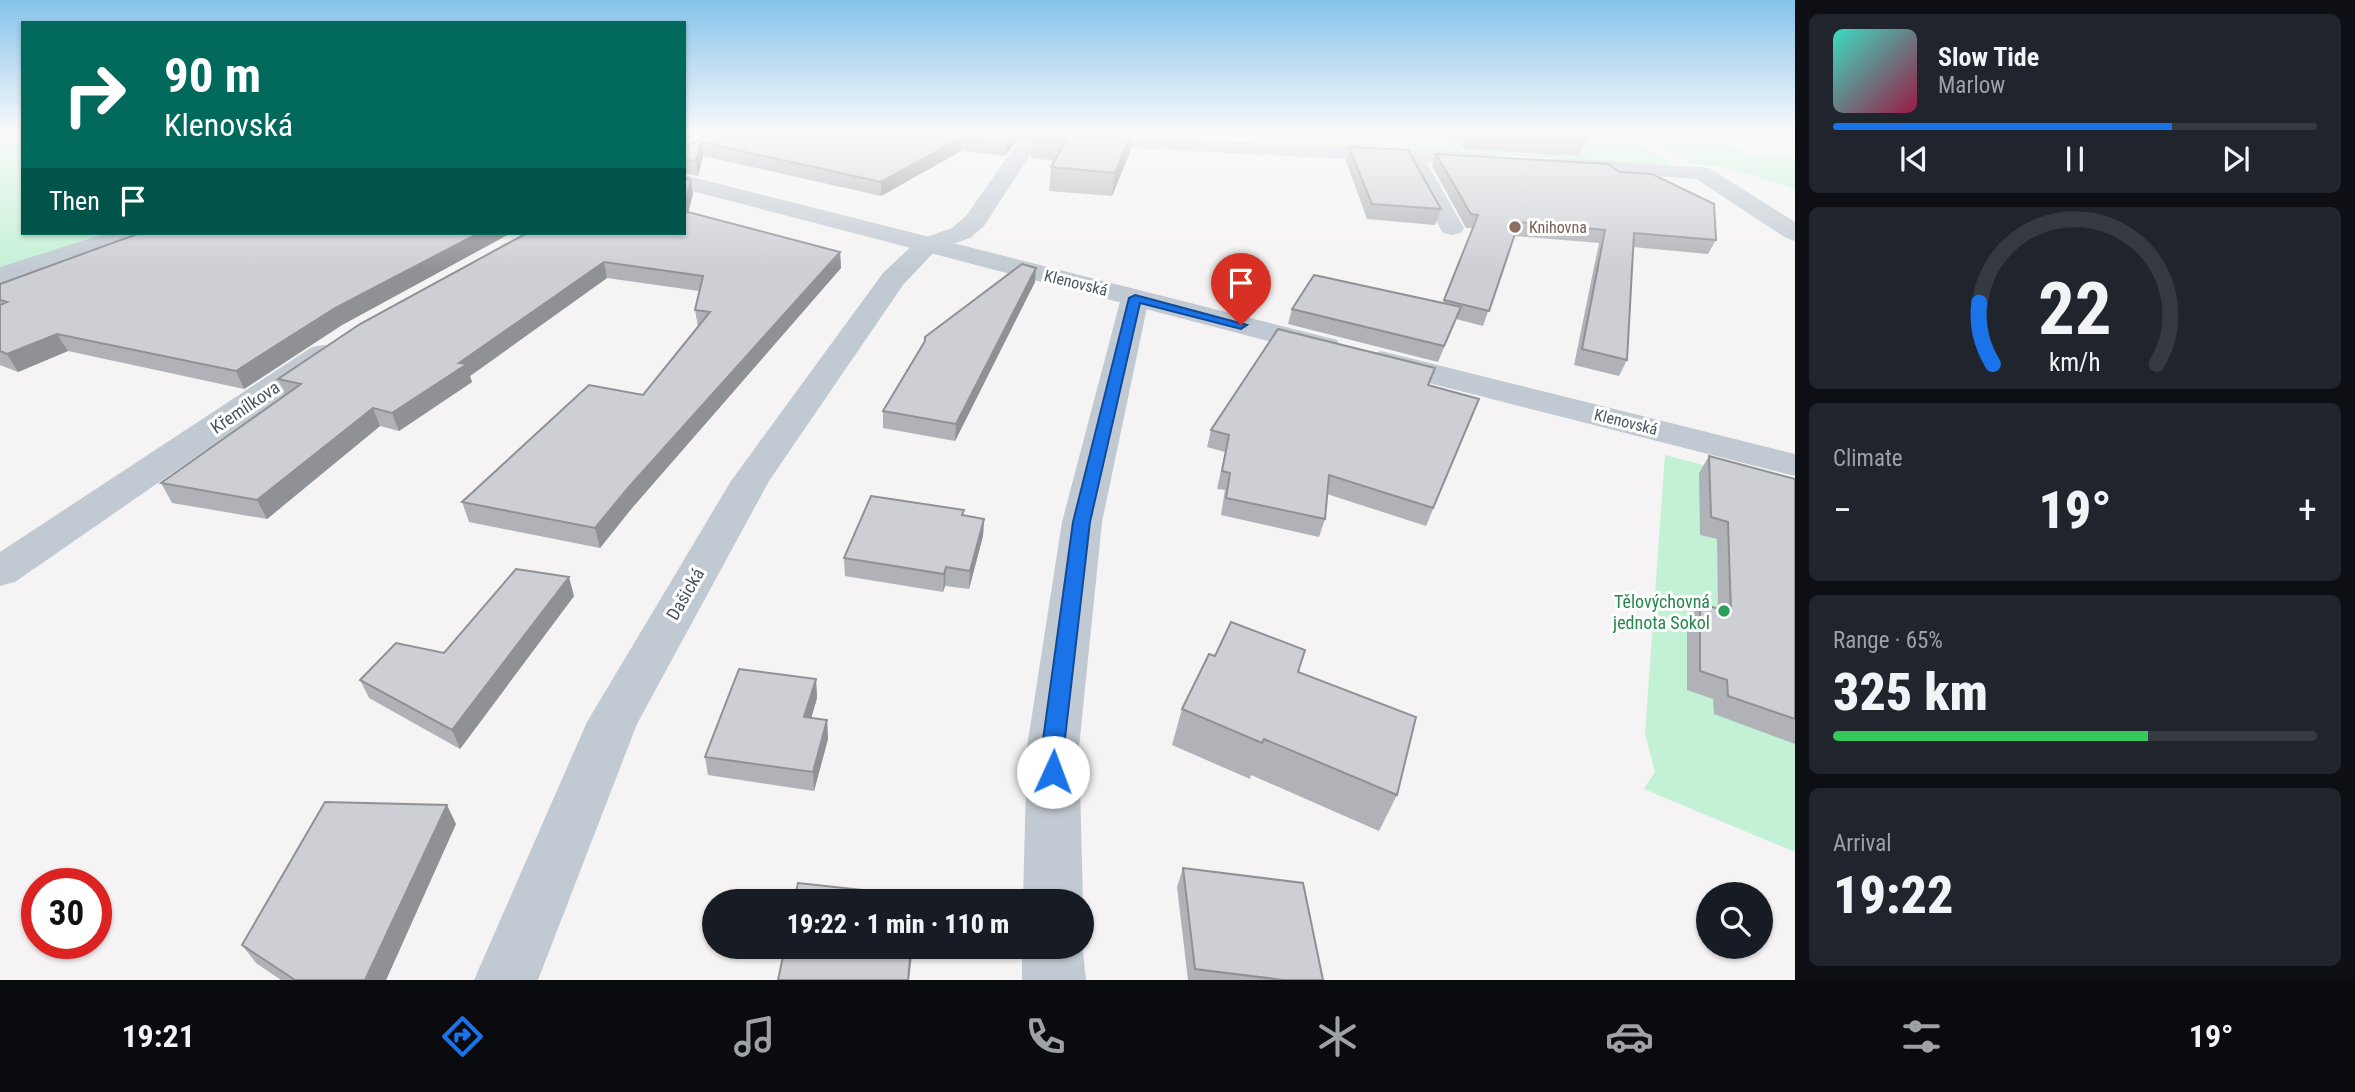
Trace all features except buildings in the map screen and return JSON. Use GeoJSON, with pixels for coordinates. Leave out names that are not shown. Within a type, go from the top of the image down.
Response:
{"type":"FeatureCollection","features":[{"type":"Feature","properties":{"kind":"street"},"geometry":{"type":"LineString","coordinates":[[927,246],[961,233],[975,221],[1005,178]]}},
{"type":"Feature","properties":{"kind":"street"},"geometry":{"type":"LineString","coordinates":[[1425,178],[1452,228]]}},
{"type":"Feature","properties":{"kind":"street"},"geometry":{"type":"LineString","coordinates":[[1708,178],[1795,233]]}},
{"type":"Feature","properties":{"kind":"street","name":"Klenovská"},"geometry":{"type":"LineString","coordinates":[[686,183],[1795,465]]}},
{"type":"Feature","properties":{"kind":"street"},"geometry":{"type":"LineString","coordinates":[[0,276],[126,235]]}},
{"type":"Feature","properties":{"kind":"street","name":"Dašická"},"geometry":{"type":"LineString","coordinates":[[506,980],[618,710],[750,481],[892,279],[927,246]]}},
{"type":"Feature","properties":{"kind":"street"},"geometry":{"type":"LineString","coordinates":[[1053,889],[1053,747],[1082,522],[1135,298]]}},
{"type":"Feature","properties":{"kind":"street","name":"Křemílkova"},"geometry":{"type":"LineString","coordinates":[[0,572],[343,340]]}},
{"type":"Feature","properties":{"kind":"street"},"geometry":{"type":"LineString","coordinates":[[1054,959],[1054,980]]}},
{"type":"Feature","properties":{"kind":"green space"},"geometry":{"type":"Polygon","coordinates":[[[0,178],[21,178],[21,235],[103,235],[0,269],[0,178]]]}},
{"type":"Feature","properties":{"kind":"green space"},"geometry":{"type":"Polygon","coordinates":[[[1759,178],[1795,178],[1795,189],[1759,178]]]}},
{"type":"Feature","properties":{"kind":"green space","name":"Tělovýchovná jednota Sokol"},"geometry":{"type":"Polygon","coordinates":[[[1665,455],[1795,489],[1795,852],[1644,789],[1655,772],[1645,734],[1665,455]]]}},
{"type":"Feature","properties":{"kind":"place","name":"Knihovna"},"geometry":{"type":"Point","coordinates":[1515,227]}},
{"type":"Feature","properties":{"kind":"place","name":"Tělovýchovná jednota Sokol"},"geometry":{"type":"Point","coordinates":[1724,611]}},
{"type":"Feature","properties":{"kind":"route"},"geometry":{"type":"LineString","coordinates":[[1053,772],[1053,747],[1082,522],[1135,298],[1241,325]]}}]}
